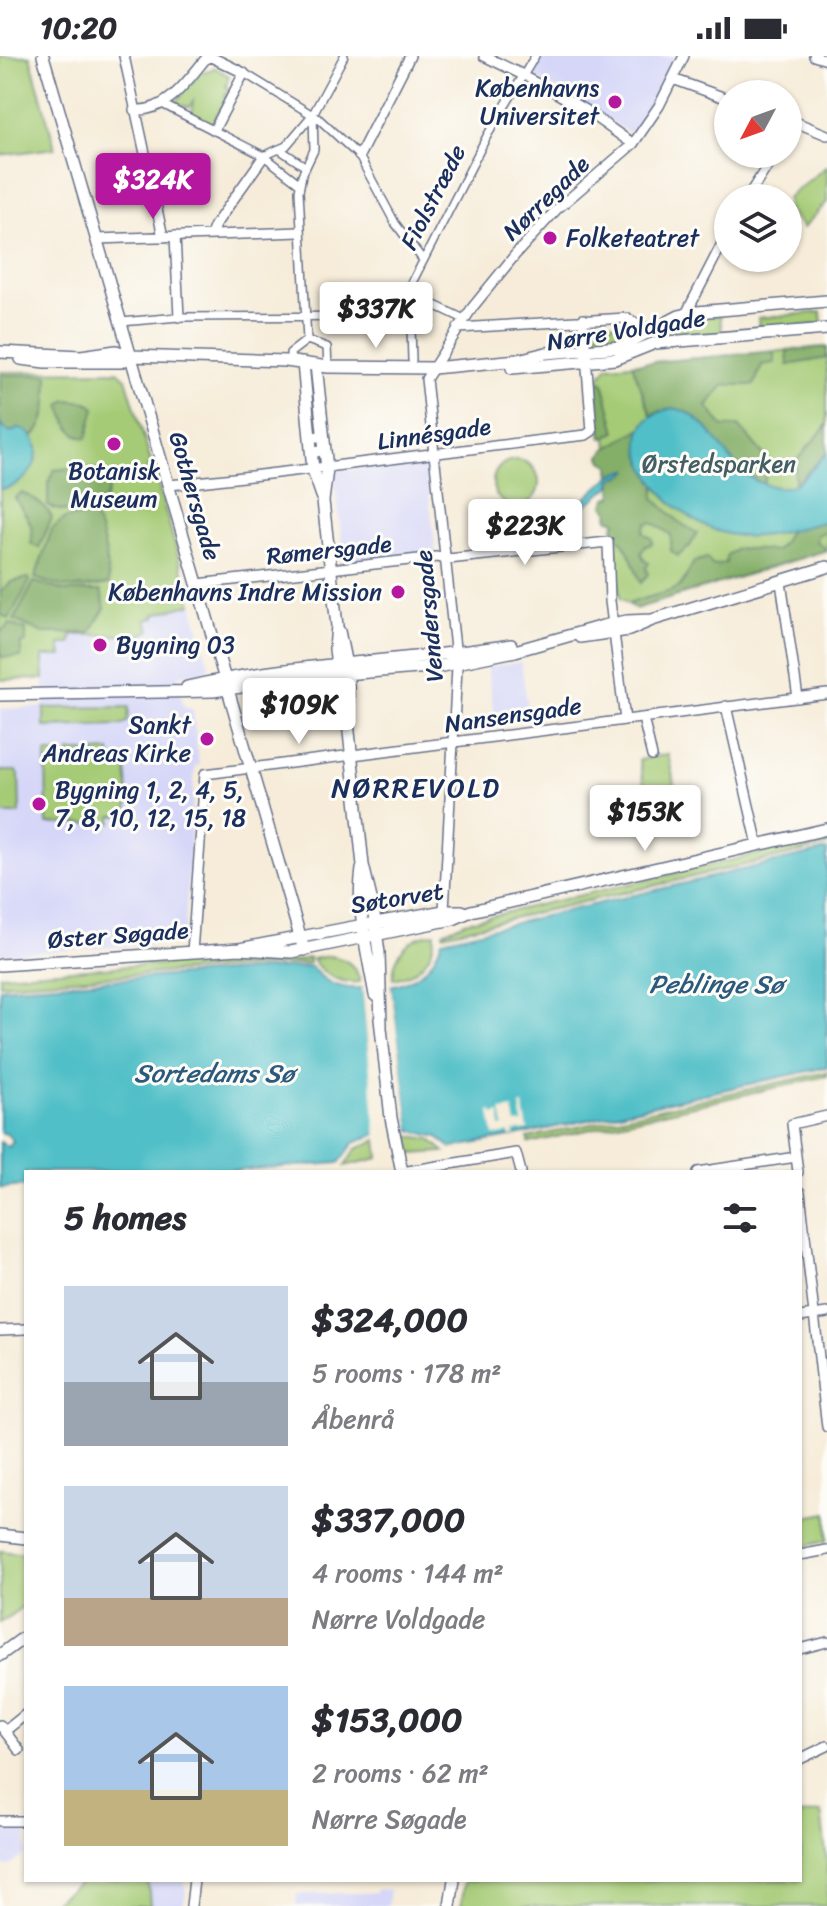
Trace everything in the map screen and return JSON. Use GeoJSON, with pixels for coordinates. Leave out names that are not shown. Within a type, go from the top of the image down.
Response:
{"type":"FeatureCollection","features":[{"type":"Feature","properties":{"kind":"street","name":"Gothersgade"},"geometry":{"type":"LineString","coordinates":[[43,56],[302,944]]}},
{"type":"Feature","properties":{"kind":"street"},"geometry":{"type":"LineString","coordinates":[[124,56],[163,237]]}},
{"type":"Feature","properties":{"kind":"street"},"geometry":{"type":"LineString","coordinates":[[134,110],[164,105],[209,56],[244,73],[301,107],[314,110],[359,156],[395,223],[423,260]]}},
{"type":"Feature","properties":{"kind":"street"},"geometry":{"type":"LineString","coordinates":[[211,235],[264,156],[286,146],[314,110],[344,56]]}},
{"type":"Feature","properties":{"kind":"street"},"geometry":{"type":"LineString","coordinates":[[359,156],[410,56]]}},
{"type":"Feature","properties":{"kind":"street"},"geometry":{"type":"LineString","coordinates":[[484,56],[553,91],[633,144]]}},
{"type":"Feature","properties":{"kind":"street","name":"Fiolstræde"},"geometry":{"type":"LineString","coordinates":[[395,316],[487,136],[535,56]]}},
{"type":"Feature","properties":{"kind":"street","name":"Nørregade"},"geometry":{"type":"LineString","coordinates":[[433,368],[497,276],[540,227],[633,144],[659,106],[684,56]]}},
{"type":"Feature","properties":{"kind":"street"},"geometry":{"type":"LineString","coordinates":[[814,56],[827,60]]}},
{"type":"Feature","properties":{"kind":"street"},"geometry":{"type":"LineString","coordinates":[[214,130],[244,73]]}},
{"type":"Feature","properties":{"kind":"street"},"geometry":{"type":"LineString","coordinates":[[673,79],[714,94]]}},
{"type":"Feature","properties":{"kind":"street"},"geometry":{"type":"LineString","coordinates":[[164,105],[264,156],[300,188]]}},
{"type":"Feature","properties":{"kind":"street"},"geometry":{"type":"LineString","coordinates":[[307,340],[300,188],[315,144],[314,110]]}},
{"type":"Feature","properties":{"kind":"street"},"geometry":{"type":"LineString","coordinates":[[802,125],[827,135]]}},
{"type":"Feature","properties":{"kind":"street"},"geometry":{"type":"LineString","coordinates":[[279,149],[306,167]]}},
{"type":"Feature","properties":{"kind":"street"},"geometry":{"type":"LineString","coordinates":[[97,239],[300,232]]}},
{"type":"Feature","properties":{"kind":"street"},"geometry":{"type":"LineString","coordinates":[[175,236],[179,317]]}},
{"type":"Feature","properties":{"kind":"street"},"geometry":{"type":"LineString","coordinates":[[686,314],[714,259]]}},
{"type":"Feature","properties":{"kind":"street","name":"Nørre Voldgade"},"geometry":{"type":"LineString","coordinates":[[407,292],[461,324],[627,318],[655,329]]}},
{"type":"Feature","properties":{"kind":"street","name":"Nørre Voldgade"},"geometry":{"type":"LineString","coordinates":[[586,356],[620,347],[686,314],[827,301]]}},
{"type":"Feature","properties":{"kind":"street"},"geometry":{"type":"LineString","coordinates":[[121,322],[179,317],[395,316],[408,321],[411,326],[412,360]]}},
{"type":"Feature","properties":{"kind":"street","name":"Linnésgade"},"geometry":{"type":"LineString","coordinates":[[169,485],[327,469],[590,433],[583,319]]}},
{"type":"Feature","properties":{"kind":"street","name":"Nørre Voldgade"},"geometry":{"type":"LineString","coordinates":[[131,356],[297,362],[322,366],[433,368],[518,360],[546,353],[615,359],[655,343],[827,329]]}},
{"type":"Feature","properties":{"kind":"street"},"geometry":{"type":"LineString","coordinates":[[307,340],[290,353],[297,362],[313,470],[323,501],[363,865],[360,882],[381,965],[381,1026],[391,1118],[402,1170]]}},
{"type":"Feature","properties":{"kind":"street"},"geometry":{"type":"LineString","coordinates":[[307,340],[327,347],[322,366],[327,469],[323,501]]}},
{"type":"Feature","properties":{"kind":"street"},"geometry":{"type":"LineString","coordinates":[[0,352],[81,356],[116,351],[131,356]]}},
{"type":"Feature","properties":{"kind":"street"},"geometry":{"type":"LineString","coordinates":[[0,359],[121,362],[131,356]]}},
{"type":"Feature","properties":{"kind":"street","name":"Vendersgade"},"geometry":{"type":"LineString","coordinates":[[433,368],[426,382],[456,659],[444,911]]}},
{"type":"Feature","properties":{"kind":"street","name":"Rømersgade"},"geometry":{"type":"LineString","coordinates":[[198,584],[608,542],[610,601],[615,628]]}},
{"type":"Feature","properties":{"kind":"street"},"geometry":{"type":"LineString","coordinates":[[0,695],[213,691],[226,684],[456,659],[652,620],[827,567]]}},
{"type":"Feature","properties":{"kind":"street"},"geometry":{"type":"LineString","coordinates":[[781,582],[798,698]]}},
{"type":"Feature","properties":{"kind":"street"},"geometry":{"type":"LineString","coordinates":[[615,628],[625,720]]}},
{"type":"Feature","properties":{"kind":"street","name":"Nansensgade"},"geometry":{"type":"LineString","coordinates":[[192,952],[205,774],[827,694]]}},
{"type":"Feature","properties":{"kind":"street"},"geometry":{"type":"LineString","coordinates":[[726,706],[758,845]]}},
{"type":"Feature","properties":{"kind":"street"},"geometry":{"type":"LineString","coordinates":[[643,718],[652,756]]}},
{"type":"Feature","properties":{"kind":"street"},"geometry":{"type":"LineString","coordinates":[[471,911],[827,829]]}},
{"type":"Feature","properties":{"kind":"street","name":"Søtorvet"},"geometry":{"type":"LineString","coordinates":[[239,949],[302,944],[444,911],[471,911]]}},
{"type":"Feature","properties":{"kind":"street","name":"Søtorvet"},"geometry":{"type":"LineString","coordinates":[[370,930],[453,919],[471,911]]}},
{"type":"Feature","properties":{"kind":"street","name":"Øster Søgade"},"geometry":{"type":"LineString","coordinates":[[0,965],[239,949]]}},
{"type":"Feature","properties":{"kind":"street"},"geometry":{"type":"LineString","coordinates":[[798,1170],[792,1124],[827,1116]]}},
{"type":"Feature","properties":{"kind":"street"},"geometry":{"type":"LineString","coordinates":[[391,1118],[394,1170]]}},
{"type":"Feature","properties":{"kind":"street"},"geometry":{"type":"LineString","coordinates":[[414,1170],[516,1153],[520,1170]]}},
{"type":"Feature","properties":{"kind":"street"},"geometry":{"type":"LineString","coordinates":[[711,1170],[796,1157]]}},
{"type":"Feature","properties":{"kind":"street"},"geometry":{"type":"LineString","coordinates":[[802,1209],[827,1427]]}},
{"type":"Feature","properties":{"kind":"street"},"geometry":{"type":"LineString","coordinates":[[802,1317],[827,1313]]}},
{"type":"Feature","properties":{"kind":"street"},"geometry":{"type":"LineString","coordinates":[[0,1330],[24,1329]]}},
{"type":"Feature","properties":{"kind":"street"},"geometry":{"type":"LineString","coordinates":[[0,1535],[24,1538]]}},
{"type":"Feature","properties":{"kind":"street"},"geometry":{"type":"LineString","coordinates":[[802,1555],[827,1550]]}},
{"type":"Feature","properties":{"kind":"street"},"geometry":{"type":"LineString","coordinates":[[0,1655],[24,1642]]}},
{"type":"Feature","properties":{"kind":"street"},"geometry":{"type":"LineString","coordinates":[[802,1648],[827,1642]]}},
{"type":"Feature","properties":{"kind":"street"},"geometry":{"type":"LineString","coordinates":[[19,1750],[2,1728],[24,1715]]}},
{"type":"Feature","properties":{"kind":"street"},"geometry":{"type":"LineString","coordinates":[[802,1758],[827,1746]]}},
{"type":"Feature","properties":{"kind":"street"},"geometry":{"type":"LineString","coordinates":[[0,1821],[24,1821]]}},
{"type":"Feature","properties":{"kind":"street"},"geometry":{"type":"LineString","coordinates":[[191,1906],[194,1882]]}},
{"type":"Feature","properties":{"kind":"street"},"geometry":{"type":"LineString","coordinates":[[450,1906],[454,1882]]}},
{"type":"Feature","properties":{"kind":"shaded area","name":"Københavns Universitet"},"geometry":{"type":"Polygon","coordinates":[[[541,56],[675,56],[642,119],[630,133],[530,74],[541,56]]]}},
{"type":"Feature","properties":{"kind":"shaded area"},"geometry":{"type":"Polygon","coordinates":[[[425,461],[436,553],[344,563],[334,471],[425,461]]]}},
{"type":"Feature","properties":{"kind":"shaded area"},"geometry":{"type":"Polygon","coordinates":[[[192,604],[209,665],[206,672],[178,675],[183,705],[193,710],[199,766],[195,766],[184,942],[0,955],[0,709],[44,707],[43,656],[60,649],[60,644],[72,635],[122,634],[154,614],[192,604]]]}},
{"type":"Feature","properties":{"kind":"shaded area"},"geometry":{"type":"Polygon","coordinates":[[[521,662],[528,708],[494,713],[487,667],[521,662]]]}},
{"type":"Feature","properties":{"kind":"shaded area"},"geometry":{"type":"Polygon","coordinates":[[[0,1828],[24,1828],[24,1856],[10,1866],[0,1866],[0,1828]]]}},
{"type":"Feature","properties":{"kind":"shaded area"},"geometry":{"type":"Polygon","coordinates":[[[148,1882],[184,1882],[186,1893],[182,1906],[150,1906],[148,1882]]]}},
{"type":"Feature","properties":{"kind":"shaded area"},"geometry":{"type":"Polygon","coordinates":[[[377,1889],[390,1890],[388,1906],[296,1906],[297,1894],[362,1893],[376,1892],[377,1889]]]}},
{"type":"Feature","properties":{"kind":"green space"},"geometry":{"type":"Polygon","coordinates":[[[0,56],[30,56],[55,148],[0,155],[0,56]]]}},
{"type":"Feature","properties":{"kind":"green space"},"geometry":{"type":"Polygon","coordinates":[[[214,67],[229,76],[226,87],[230,90],[214,124],[192,116],[193,101],[189,107],[183,105],[176,109],[173,105],[201,72],[214,67]]]}},
{"type":"Feature","properties":{"kind":"green space"},"geometry":{"type":"Polygon","coordinates":[[[827,166],[827,202],[803,228],[802,227],[802,186],[827,166]]]}},
{"type":"Feature","properties":{"kind":"green space"},"geometry":{"type":"Polygon","coordinates":[[[821,312],[822,324],[759,330],[758,318],[821,312]]]}},
{"type":"Feature","properties":{"kind":"green space"},"geometry":{"type":"Polygon","coordinates":[[[720,315],[722,333],[651,340],[650,337],[681,320],[720,315]]]}},
{"type":"Feature","properties":{"kind":"green space"},"geometry":{"type":"Polygon","coordinates":[[[628,323],[637,327],[619,336],[598,339],[597,324],[628,323]]]}},
{"type":"Feature","properties":{"kind":"green space","name":"Ørstedsparken"},"geometry":{"type":"Polygon","coordinates":[[[827,347],[827,550],[635,609],[620,598],[614,537],[618,536],[612,533],[616,521],[608,518],[609,512],[604,505],[613,496],[610,465],[601,456],[608,448],[607,438],[602,438],[596,381],[608,366],[827,347]]]}},
{"type":"Feature","properties":{"kind":"green space"},"geometry":{"type":"Polygon","coordinates":[[[827,347],[827,358],[788,365],[787,350],[827,347]]]}},
{"type":"Feature","properties":{"kind":"green space"},"geometry":{"type":"Polygon","coordinates":[[[775,351],[775,363],[762,365],[754,385],[724,385],[707,406],[723,427],[739,426],[770,462],[763,485],[731,462],[707,428],[660,411],[651,415],[632,364],[775,351]]]}},
{"type":"Feature","properties":{"kind":"green space"},"geometry":{"type":"Polygon","coordinates":[[[118,371],[126,378],[152,465],[147,467],[149,472],[154,471],[192,604],[155,614],[147,620],[150,630],[141,635],[72,635],[71,644],[60,644],[62,656],[43,656],[44,679],[0,680],[0,372],[118,371]]]}},
{"type":"Feature","properties":{"kind":"green space"},"geometry":{"type":"Polygon","coordinates":[[[0,375],[48,375],[45,416],[33,437],[20,428],[11,432],[3,428],[0,422],[0,375]]]}},
{"type":"Feature","properties":{"kind":"green space"},"geometry":{"type":"Polygon","coordinates":[[[596,381],[603,382],[616,432],[602,438],[596,381]]]}},
{"type":"Feature","properties":{"kind":"green space"},"geometry":{"type":"Polygon","coordinates":[[[67,400],[87,402],[95,408],[87,438],[76,434],[67,421],[60,405],[67,400]]]}},
{"type":"Feature","properties":{"kind":"green space"},"geometry":{"type":"Polygon","coordinates":[[[827,425],[827,453],[795,484],[795,462],[827,425]]]}},
{"type":"Feature","properties":{"kind":"green space"},"geometry":{"type":"Polygon","coordinates":[[[641,428],[641,451],[656,485],[654,498],[679,522],[697,533],[690,546],[678,556],[671,551],[671,535],[652,522],[646,524],[643,532],[652,539],[652,544],[645,546],[641,553],[649,563],[646,568],[648,574],[641,583],[627,548],[612,533],[616,521],[608,518],[609,512],[604,505],[607,498],[613,496],[610,465],[601,456],[605,450],[641,428]]]}},
{"type":"Feature","properties":{"kind":"green space"},"geometry":{"type":"Polygon","coordinates":[[[516,460],[532,467],[539,483],[532,499],[516,506],[500,499],[493,483],[500,467],[516,460]]]}},
{"type":"Feature","properties":{"kind":"green space"},"geometry":{"type":"Polygon","coordinates":[[[82,467],[102,471],[109,480],[104,500],[97,507],[78,512],[48,506],[48,484],[54,470],[82,467]]]}},
{"type":"Feature","properties":{"kind":"green space"},"geometry":{"type":"Polygon","coordinates":[[[21,493],[39,503],[52,518],[39,548],[31,544],[31,524],[15,498],[21,493]]]}},
{"type":"Feature","properties":{"kind":"green space"},"geometry":{"type":"Polygon","coordinates":[[[93,516],[100,530],[109,584],[71,587],[35,578],[52,529],[64,519],[93,516]]]}},
{"type":"Feature","properties":{"kind":"green space"},"geometry":{"type":"Polygon","coordinates":[[[827,521],[827,531],[817,535],[816,541],[827,550],[635,609],[629,604],[676,589],[694,562],[707,558],[713,566],[726,563],[727,555],[738,548],[775,551],[790,529],[827,521]]]}},
{"type":"Feature","properties":{"kind":"green space"},"geometry":{"type":"Polygon","coordinates":[[[29,578],[9,619],[0,614],[0,592],[11,582],[29,578]]]}},
{"type":"Feature","properties":{"kind":"green space"},"geometry":{"type":"Polygon","coordinates":[[[34,582],[65,591],[101,591],[105,608],[90,633],[43,633],[14,620],[34,582]]]}},
{"type":"Feature","properties":{"kind":"green space"},"geometry":{"type":"Polygon","coordinates":[[[10,624],[26,630],[26,642],[21,643],[21,657],[1,657],[0,632],[10,624]]]}},
{"type":"Feature","properties":{"kind":"green space"},"geometry":{"type":"Polygon","coordinates":[[[129,707],[128,721],[122,725],[44,727],[44,708],[129,707]]]}},
{"type":"Feature","properties":{"kind":"green space"},"geometry":{"type":"Polygon","coordinates":[[[110,751],[111,758],[125,758],[129,799],[127,815],[112,816],[112,823],[47,824],[46,753],[70,757],[70,752],[85,752],[86,757],[95,756],[95,752],[110,751]]]}},
{"type":"Feature","properties":{"kind":"green space"},"geometry":{"type":"Polygon","coordinates":[[[668,754],[680,811],[672,813],[673,819],[652,824],[639,760],[668,754]]]}},
{"type":"Feature","properties":{"kind":"green space"},"geometry":{"type":"Polygon","coordinates":[[[0,771],[16,771],[19,775],[18,814],[0,814],[0,771]]]}},
{"type":"Feature","properties":{"kind":"green space"},"geometry":{"type":"Polygon","coordinates":[[[827,838],[827,846],[443,934],[465,922],[827,838]]]}},
{"type":"Feature","properties":{"kind":"green space"},"geometry":{"type":"Polygon","coordinates":[[[435,933],[432,950],[423,964],[410,974],[393,979],[396,961],[404,947],[417,938],[435,933]]]}},
{"type":"Feature","properties":{"kind":"green space"},"geometry":{"type":"Polygon","coordinates":[[[329,956],[349,963],[360,982],[346,982],[333,977],[321,970],[312,959],[329,956]]]}},
{"type":"Feature","properties":{"kind":"green space"},"geometry":{"type":"Polygon","coordinates":[[[247,958],[294,961],[309,958],[309,963],[0,984],[0,975],[247,958]]]}},
{"type":"Feature","properties":{"kind":"green space"},"geometry":{"type":"Polygon","coordinates":[[[827,1072],[827,1076],[529,1143],[528,1138],[827,1072]]]}},
{"type":"Feature","properties":{"kind":"green space"},"geometry":{"type":"Polygon","coordinates":[[[409,1136],[430,1139],[445,1152],[411,1154],[409,1136]]]}},
{"type":"Feature","properties":{"kind":"green space"},"geometry":{"type":"Polygon","coordinates":[[[377,1140],[379,1158],[345,1166],[356,1149],[377,1140]]]}},
{"type":"Feature","properties":{"kind":"green space"},"geometry":{"type":"Polygon","coordinates":[[[827,1513],[827,1541],[802,1547],[802,1518],[827,1513]]]}},
{"type":"Feature","properties":{"kind":"green space"},"geometry":{"type":"Polygon","coordinates":[[[0,1551],[24,1554],[24,1605],[0,1623],[0,1551]]]}},
{"type":"Feature","properties":{"kind":"green space"},"geometry":{"type":"Polygon","coordinates":[[[821,1812],[827,1863],[827,1906],[461,1906],[465,1882],[802,1882],[802,1815],[821,1812]]]}},
{"type":"Feature","properties":{"kind":"green space"},"geometry":{"type":"Polygon","coordinates":[[[80,1882],[148,1882],[150,1906],[56,1906],[53,1902],[80,1882]]]}},
{"type":"Feature","properties":{"kind":"water"},"geometry":{"type":"Polygon","coordinates":[[[673,408],[701,422],[743,472],[756,481],[772,486],[784,487],[796,483],[827,453],[827,521],[776,534],[736,536],[701,524],[685,514],[656,485],[640,454],[639,439],[643,426],[654,415],[673,408]]]}},
{"type":"Feature","properties":{"kind":"water"},"geometry":{"type":"Polygon","coordinates":[[[0,422],[3,428],[11,432],[20,428],[30,434],[36,443],[37,453],[35,463],[21,481],[0,489],[0,422]]]}},
{"type":"Feature","properties":{"kind":"water"},"geometry":{"type":"Polygon","coordinates":[[[630,469],[612,479],[611,486],[533,545],[612,475],[630,469]]]}},
{"type":"Feature","properties":{"kind":"water","name":"Peblinge Sø"},"geometry":{"type":"Polygon","coordinates":[[[827,850],[827,1067],[451,1148],[438,1137],[410,1130],[391,986],[409,980],[424,970],[442,940],[827,850]]]}},
{"type":"Feature","properties":{"kind":"water","name":"Sortedams Sø"},"geometry":{"type":"Polygon","coordinates":[[[311,966],[334,984],[362,988],[378,1131],[354,1143],[339,1163],[242,1170],[24,1170],[24,1186],[0,1188],[0,1142],[9,1147],[13,1141],[0,1132],[0,988],[311,966]]]}},
{"type":"Feature","properties":{"kind":"pier"},"geometry":{"type":"Polygon","coordinates":[[[387,986],[391,986],[410,1130],[406,1131],[404,1128],[387,986]]]}},
{"type":"Feature","properties":{"kind":"pier"},"geometry":{"type":"Polygon","coordinates":[[[362,988],[366,988],[382,1130],[376,1134],[362,988]]]}},
{"type":"Feature","properties":{"kind":"pier"},"geometry":{"type":"Polygon","coordinates":[[[523,1105],[528,1130],[514,1132],[515,1136],[510,1137],[509,1133],[494,1136],[490,1112],[493,1111],[494,1115],[500,1113],[501,1127],[504,1127],[501,1111],[513,1109],[516,1124],[523,1123],[520,1106],[523,1105]]]}},
{"type":"Feature","properties":{"kind":"place","name":"Københavns Universitet"},"geometry":{"type":"Point","coordinates":[615,102]}},
{"type":"Feature","properties":{"kind":"place","name":"Folketeatret"},"geometry":{"type":"Point","coordinates":[550,238]}},
{"type":"Feature","properties":{"kind":"place","name":"Botanisk Museum"},"geometry":{"type":"Point","coordinates":[114,444]}},
{"type":"Feature","properties":{"kind":"place","name":"Københavns Indre Mission"},"geometry":{"type":"Point","coordinates":[398,592]}},
{"type":"Feature","properties":{"kind":"place","name":"Bygning 03"},"geometry":{"type":"Point","coordinates":[100,645]}},
{"type":"Feature","properties":{"kind":"place","name":"Sankt Andreas Kirke"},"geometry":{"type":"Point","coordinates":[207,739]}},
{"type":"Feature","properties":{"kind":"place","name":"Bygning 1, 2, 4, 5, 7, 8, 10, 12, 15, 18"},"geometry":{"type":"Point","coordinates":[39,804]}},
{"type":"Feature","properties":{"kind":"district","name":"NØRREVOLD"},"geometry":{"type":"Point","coordinates":[416,787]}}]}
